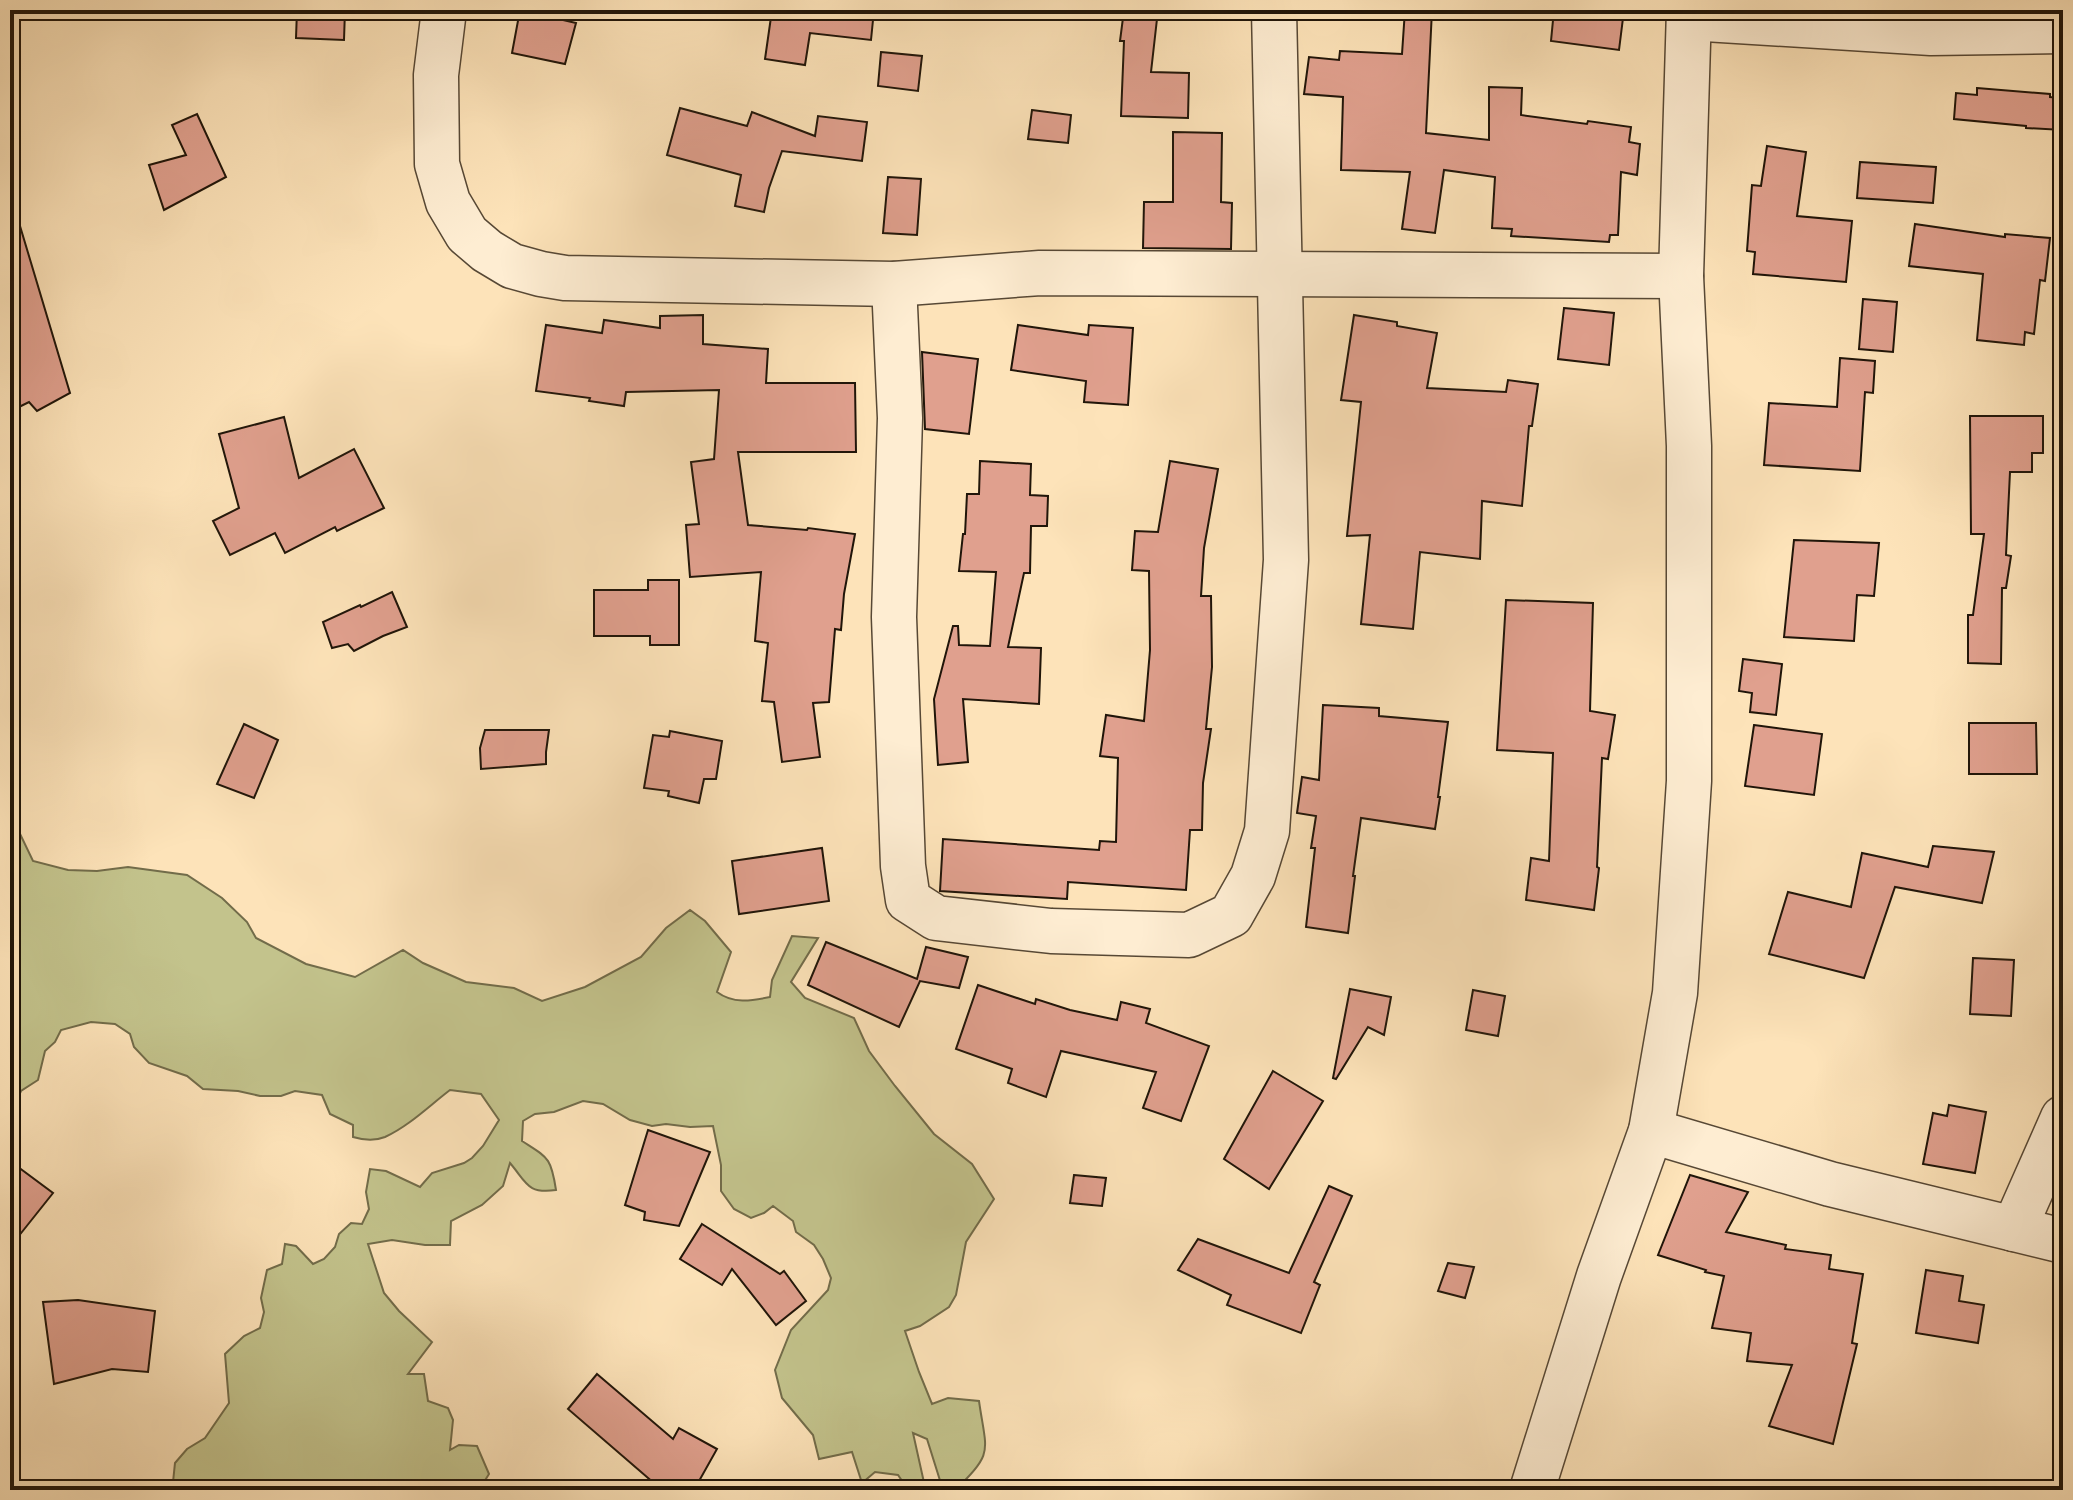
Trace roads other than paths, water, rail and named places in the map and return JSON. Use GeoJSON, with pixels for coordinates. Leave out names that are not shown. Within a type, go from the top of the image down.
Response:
{"type":"FeatureCollection","features":[{"type":"Feature","properties":{"kind":"street"},"geometry":{"type":"LineString","coordinates":[[444,10],[436,75],[437,164],[448,202],[467,234],[487,251],[512,266],[565,278],[894,284],[1040,273],[1681,276]]}},
{"type":"Feature","properties":{"kind":"street"},"geometry":{"type":"LineString","coordinates":[[894,284],[900,418],[894,617],[903,866],[908,900],[936,918],[1051,931],[1189,935],[1231,915],[1253,876],[1267,831],[1286,560],[1274,10]]}},
{"type":"Feature","properties":{"kind":"street"},"geometry":{"type":"LineString","coordinates":[[1532,1490],[1599,1276],[1651,1131],[1675,993],[1689,781],[1689,446],[1681,276],[1689,14],[1931,33],[2063,31]]}},
{"type":"Feature","properties":{"kind":"street"},"geometry":{"type":"LineString","coordinates":[[2014,1229],[2063,1118]]}},
{"type":"Feature","properties":{"kind":"street"},"geometry":{"type":"LineString","coordinates":[[1651,1131],[1830,1184],[2063,1241]]}}]}
